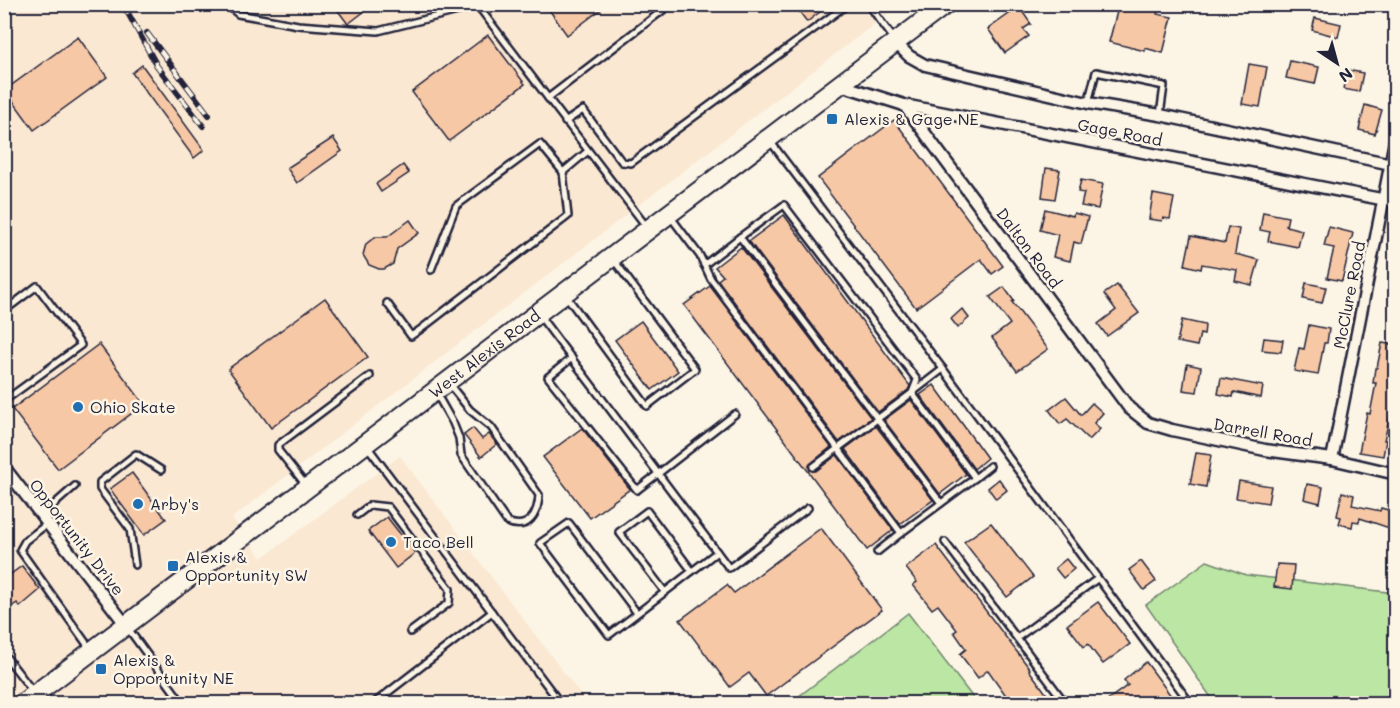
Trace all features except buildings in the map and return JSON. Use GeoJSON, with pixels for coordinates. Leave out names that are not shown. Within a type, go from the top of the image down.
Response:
{"type":"FeatureCollection","features":[{"type":"Feature","properties":{"kind":"main road","name":"West Alexis Road"},"geometry":{"type":"LineString","coordinates":[[29,699],[946,4]]}},
{"type":"Feature","properties":{"kind":"street","name":"Gage Road"},"geometry":{"type":"LineString","coordinates":[[896,42],[909,56],[925,65],[1089,102],[1393,165]]}},
{"type":"Feature","properties":{"kind":"street","name":"Gage Road"},"geometry":{"type":"LineString","coordinates":[[842,85],[904,105],[1395,202]]}},
{"type":"Feature","properties":{"kind":"street","name":"Dalton Road"},"geometry":{"type":"LineString","coordinates":[[904,105],[1129,408]]}},
{"type":"Feature","properties":{"kind":"street","name":"McClure Road"},"geometry":{"type":"LineString","coordinates":[[1332,459],[1383,200],[1393,165],[1395,136]]}},
{"type":"Feature","properties":{"kind":"street","name":"Darrell Road"},"geometry":{"type":"LineString","coordinates":[[1129,408],[1148,423],[1172,430],[1265,450],[1332,459],[1395,474]]}},
{"type":"Feature","properties":{"kind":"street","name":"Opportunity Drive"},"geometry":{"type":"LineString","coordinates":[[4,467],[126,625]]}},
{"type":"Feature","properties":{"kind":"lane"},"geometry":{"type":"LineString","coordinates":[[226,4],[238,14],[298,25],[378,31],[478,6],[649,230]]}},
{"type":"Feature","properties":{"kind":"lane"},"geometry":{"type":"LineString","coordinates":[[548,98],[671,4]]}},
{"type":"Feature","properties":{"kind":"lane"},"geometry":{"type":"LineString","coordinates":[[566,122],[583,110],[622,162],[631,163],[848,4]]}},
{"type":"Feature","properties":{"kind":"lane"},"geometry":{"type":"LineString","coordinates":[[868,4],[896,42]]}},
{"type":"Feature","properties":{"kind":"lane"},"geometry":{"type":"LineString","coordinates":[[1089,102],[1095,72],[1164,86],[1160,115]]}},
{"type":"Feature","properties":{"kind":"lane"},"geometry":{"type":"LineString","coordinates":[[769,139],[1191,704]]}},
{"type":"Feature","properties":{"kind":"lane"},"geometry":{"type":"LineString","coordinates":[[387,303],[411,336],[568,216],[562,172],[540,144],[456,206],[431,270]]}},
{"type":"Feature","properties":{"kind":"lane"},"geometry":{"type":"LineString","coordinates":[[562,172],[588,151]]}},
{"type":"Feature","properties":{"kind":"lane"},"geometry":{"type":"LineString","coordinates":[[704,265],[784,205],[917,380],[912,393]]}},
{"type":"Feature","properties":{"kind":"lane"},"geometry":{"type":"LineString","coordinates":[[669,215],[700,255],[711,279],[902,533]]}},
{"type":"Feature","properties":{"kind":"lane"},"geometry":{"type":"LineString","coordinates":[[740,237],[941,503]]}},
{"type":"Feature","properties":{"kind":"lane"},"geometry":{"type":"LineString","coordinates":[[564,294],[647,406],[695,369],[612,258]]}},
{"type":"Feature","properties":{"kind":"lane"},"geometry":{"type":"LineString","coordinates":[[4,311],[38,286],[81,345],[4,401]]}},
{"type":"Feature","properties":{"kind":"lane"},"geometry":{"type":"LineString","coordinates":[[538,314],[729,568],[808,508]]}},
{"type":"Feature","properties":{"kind":"lane"},"geometry":{"type":"LineString","coordinates":[[572,358],[548,377],[638,490],[735,414]]}},
{"type":"Feature","properties":{"kind":"lane"},"geometry":{"type":"LineString","coordinates":[[813,467],[943,369]]}},
{"type":"Feature","properties":{"kind":"lane"},"geometry":{"type":"LineString","coordinates":[[308,488],[278,450],[278,445],[370,376]]}},
{"type":"Feature","properties":{"kind":"lane"},"geometry":{"type":"LineString","coordinates":[[442,387],[491,427],[539,495],[535,516],[528,522],[515,525],[507,522],[461,454],[459,438],[442,387]]}},
{"type":"Feature","properties":{"kind":"lane"},"geometry":{"type":"LineString","coordinates":[[912,393],[975,477]]}},
{"type":"Feature","properties":{"kind":"lane"},"geometry":{"type":"LineString","coordinates":[[366,445],[561,704]]}},
{"type":"Feature","properties":{"kind":"lane"},"geometry":{"type":"LineString","coordinates":[[135,566],[130,530],[100,489],[100,482],[136,454],[161,470]]}},
{"type":"Feature","properties":{"kind":"lane"},"geometry":{"type":"LineString","coordinates":[[877,552],[990,466]]}},
{"type":"Feature","properties":{"kind":"lane"},"geometry":{"type":"LineString","coordinates":[[75,486],[21,545],[20,549],[92,651]]}},
{"type":"Feature","properties":{"kind":"lane"},"geometry":{"type":"LineString","coordinates":[[357,515],[370,505],[388,507],[450,589],[449,603],[410,632]]}},
{"type":"Feature","properties":{"kind":"lane"},"geometry":{"type":"LineString","coordinates":[[665,592],[619,532],[647,511],[692,571]]}},
{"type":"Feature","properties":{"kind":"lane"},"geometry":{"type":"LineString","coordinates":[[637,613],[569,523],[540,543],[609,635],[717,552]]}},
{"type":"Feature","properties":{"kind":"lane"},"geometry":{"type":"LineString","coordinates":[[945,542],[1066,704]]}},
{"type":"Feature","properties":{"kind":"lane"},"geometry":{"type":"LineString","coordinates":[[1017,638],[1097,579]]}},
{"type":"Feature","properties":{"kind":"lane"},"geometry":{"type":"LineString","coordinates":[[373,704],[492,612]]}},
{"type":"Feature","properties":{"kind":"lane"},"geometry":{"type":"LineString","coordinates":[[126,625],[183,704]]}},
{"type":"Feature","properties":{"kind":"lane"},"geometry":{"type":"LineString","coordinates":[[4,654],[29,699]]}},
{"type":"Feature","properties":{"kind":"shaded area"},"geometry":{"type":"Polygon","coordinates":[[[4,5],[899,5],[232,518],[262,558],[400,456],[587,703],[5,703],[4,5]]]}},
{"type":"Feature","properties":{"kind":"green space"},"geometry":{"type":"Polygon","coordinates":[[[1207,561],[1246,575],[1395,593],[1395,703],[1215,703],[1146,605],[1207,561]]]}},
{"type":"Feature","properties":{"kind":"green space"},"geometry":{"type":"Polygon","coordinates":[[[908,613],[977,703],[790,703],[908,613]]]}},
{"type":"Feature","properties":{"kind":"railway"},"geometry":{"type":"LineString","coordinates":[[123,4],[157,66],[203,126]]}},
{"type":"Feature","properties":{"kind":"railway"},"geometry":{"type":"LineString","coordinates":[[147,33],[209,115]]}},
{"type":"Feature","properties":{"kind":"place","name":"Alexis & Gage NE"},"geometry":{"type":"Point","coordinates":[832,119]}},
{"type":"Feature","properties":{"kind":"place","name":"Ohio Skate"},"geometry":{"type":"Point","coordinates":[78,407]}},
{"type":"Feature","properties":{"kind":"place","name":"Arby's"},"geometry":{"type":"Point","coordinates":[138,504]}},
{"type":"Feature","properties":{"kind":"place","name":"Taco Bell"},"geometry":{"type":"Point","coordinates":[391,542]}},
{"type":"Feature","properties":{"kind":"place","name":"Alexis & Opportunity SW"},"geometry":{"type":"Point","coordinates":[173,566]}},
{"type":"Feature","properties":{"kind":"place","name":"Alexis & Opportunity NE"},"geometry":{"type":"Point","coordinates":[101,669]}}]}
